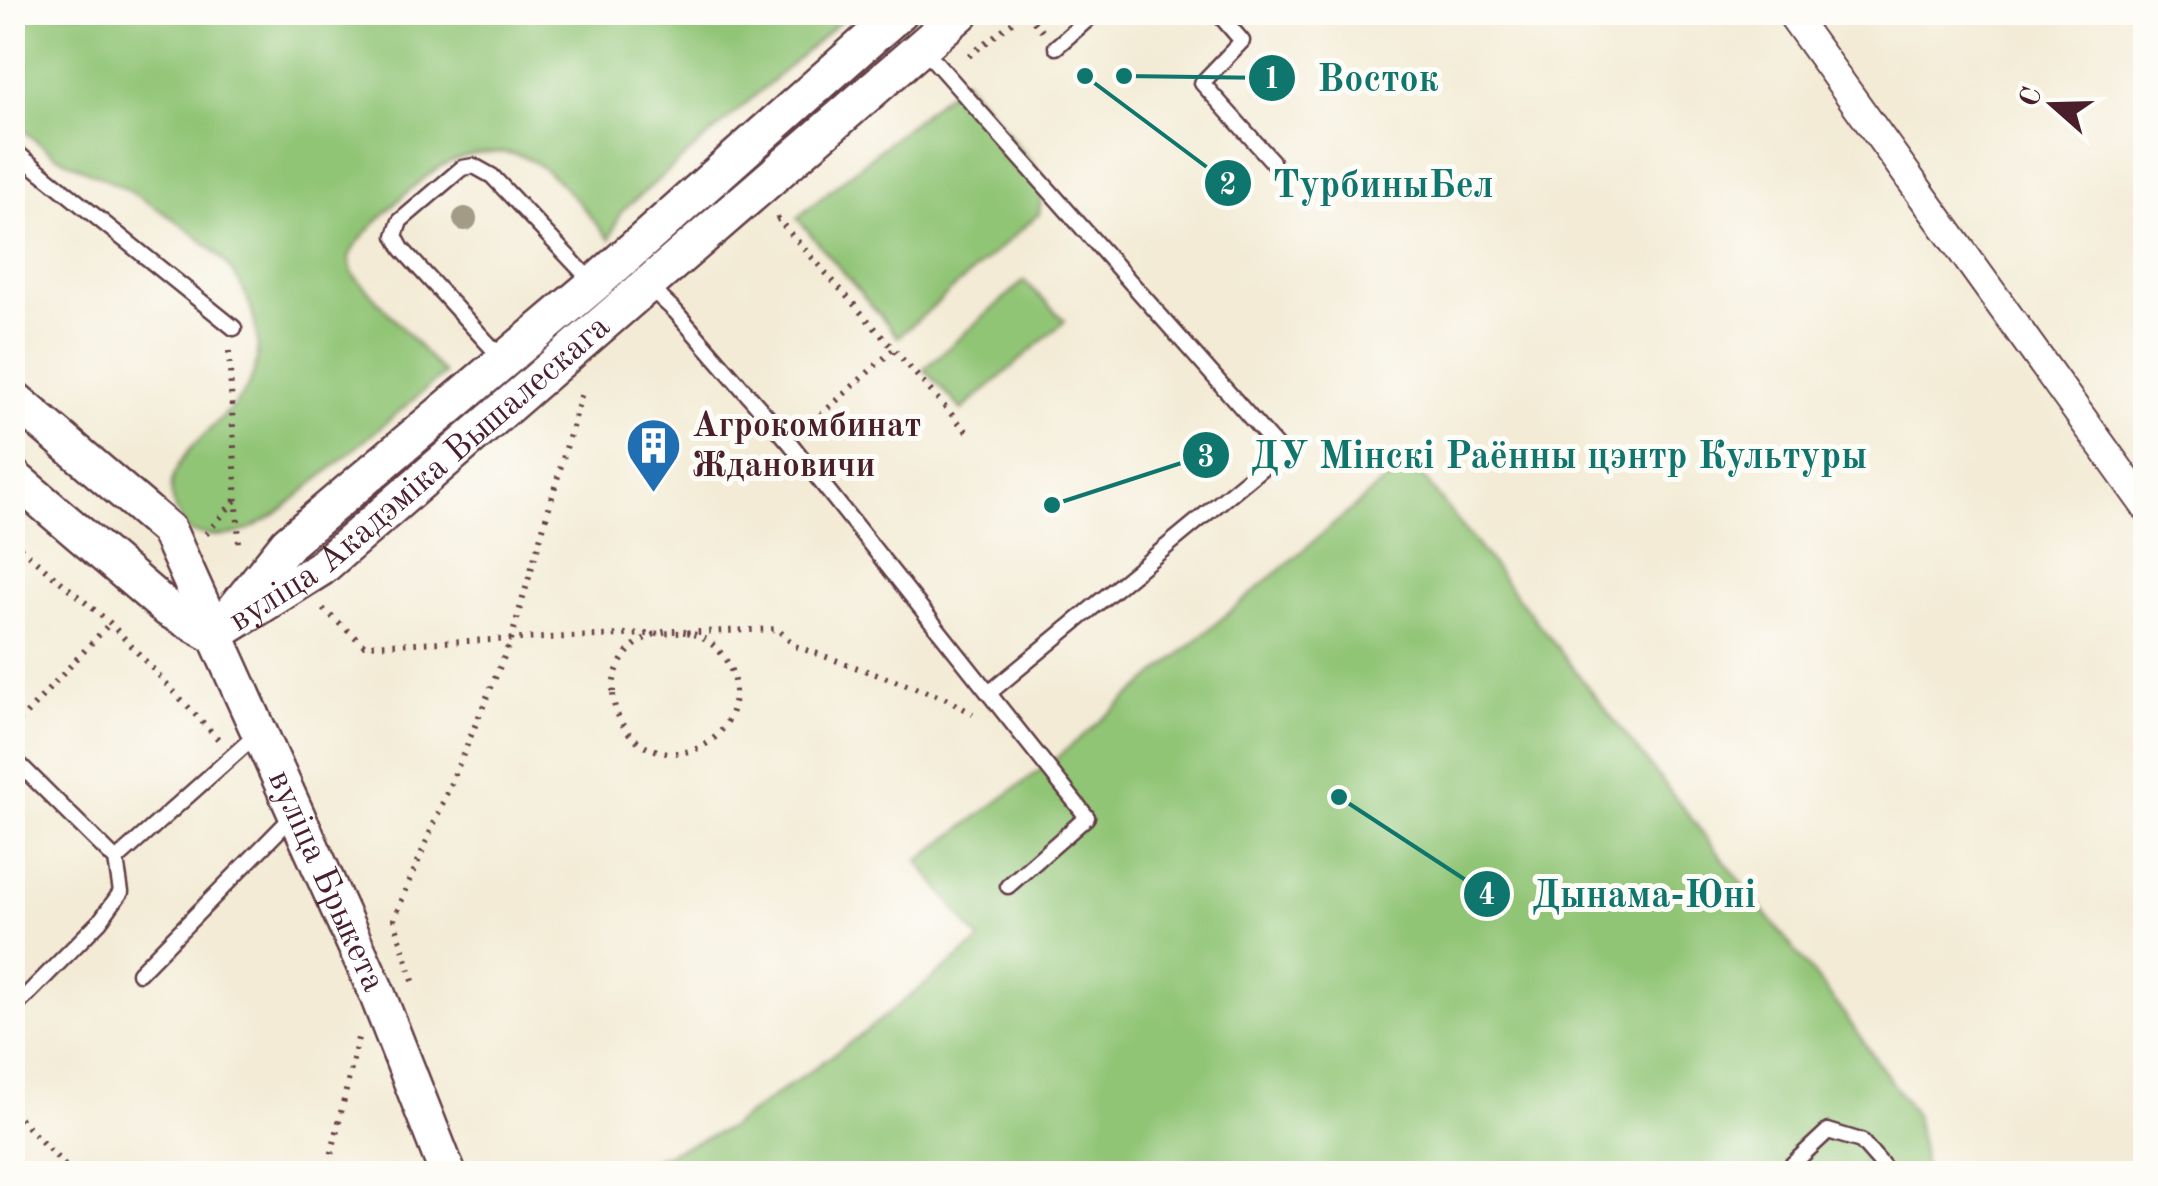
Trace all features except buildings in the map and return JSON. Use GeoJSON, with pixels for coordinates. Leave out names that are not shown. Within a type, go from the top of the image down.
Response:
{"type":"FeatureCollection","features":[{"type":"Feature","properties":{"kind":"street","name":"вуліца Акадэміка Вышалескага"},"geometry":{"type":"LineString","coordinates":[[214,635],[321,568],[527,387],[605,297],[900,12]]}},
{"type":"Feature","properties":{"kind":"street","name":"вуліца Акадэміка Вышалескага"},"geometry":{"type":"LineString","coordinates":[[214,635],[288,543],[502,359],[605,297],[646,284],[962,12]]}},
{"type":"Feature","properties":{"kind":"street"},"geometry":{"type":"LineString","coordinates":[[1790,12],[2146,507]]}},
{"type":"Feature","properties":{"kind":"street","name":"вуліца Брыкета"},"geometry":{"type":"LineString","coordinates":[[12,397],[168,530],[376,992],[448,1174]]}},
{"type":"Feature","properties":{"kind":"street"},"geometry":{"type":"LineString","coordinates":[[12,476],[168,609],[214,635]]}},
{"type":"Feature","properties":{"kind":"street","name":"вуліца Брыкета"},"geometry":{"type":"LineString","coordinates":[[427,1174],[432,1128]]}},
{"type":"Feature","properties":{"kind":"lane"},"geometry":{"type":"LineString","coordinates":[[1056,48],[1096,12]]}},
{"type":"Feature","properties":{"kind":"lane"},"geometry":{"type":"LineString","coordinates":[[1216,12],[1242,41],[1202,83],[1272,161]]}},
{"type":"Feature","properties":{"kind":"lane"},"geometry":{"type":"LineString","coordinates":[[922,47],[1281,452],[988,693]]}},
{"type":"Feature","properties":{"kind":"lane"},"geometry":{"type":"LineString","coordinates":[[12,150],[234,328]]}},
{"type":"Feature","properties":{"kind":"lane"},"geometry":{"type":"LineString","coordinates":[[527,387],[402,249],[395,236],[400,221],[462,168],[474,166],[492,176],[605,297]]}},
{"type":"Feature","properties":{"kind":"lane"},"geometry":{"type":"LineString","coordinates":[[646,284],[675,311],[790,443],[1087,817],[1008,886]]}},
{"type":"Feature","properties":{"kind":"lane"},"geometry":{"type":"LineString","coordinates":[[116,860],[259,732]]}},
{"type":"Feature","properties":{"kind":"lane"},"geometry":{"type":"LineString","coordinates":[[12,757],[116,860],[121,892],[112,908],[12,1010]]}},
{"type":"Feature","properties":{"kind":"lane"},"geometry":{"type":"LineString","coordinates":[[139,973],[296,813]]}},
{"type":"Feature","properties":{"kind":"lane"},"geometry":{"type":"LineString","coordinates":[[1782,1174],[1828,1131],[1861,1142],[1890,1174]]}},
{"type":"Feature","properties":{"kind":"path"},"geometry":{"type":"LineString","coordinates":[[12,16],[30,12]]}},
{"type":"Feature","properties":{"kind":"path"},"geometry":{"type":"LineString","coordinates":[[763,232],[778,219],[968,433]]}},
{"type":"Feature","properties":{"kind":"path"},"geometry":{"type":"LineString","coordinates":[[228,343],[239,544]]}},
{"type":"Feature","properties":{"kind":"path"},"geometry":{"type":"LineString","coordinates":[[790,443],[892,350]]}},
{"type":"Feature","properties":{"kind":"path"},"geometry":{"type":"LineString","coordinates":[[394,919],[510,640],[584,389]]}},
{"type":"Feature","properties":{"kind":"path"},"geometry":{"type":"LineString","coordinates":[[199,543],[238,496]]}},
{"type":"Feature","properties":{"kind":"path"},"geometry":{"type":"LineString","coordinates":[[323,609],[364,646],[777,628],[795,646],[944,698],[979,718]]}},
{"type":"Feature","properties":{"kind":"path"},"geometry":{"type":"LineString","coordinates":[[12,730],[110,623]]}},
{"type":"Feature","properties":{"kind":"path"},"geometry":{"type":"LineString","coordinates":[[655,634],[637,642],[627,652],[615,674],[613,698],[620,721],[636,739],[658,750],[682,752],[704,745],[716,736],[732,713],[735,699],[735,684],[725,658],[716,647],[691,632]]}},
{"type":"Feature","properties":{"kind":"path"},"geometry":{"type":"LineString","coordinates":[[327,1174],[360,1029]]}},
{"type":"Feature","properties":{"kind":"path"},"geometry":{"type":"LineString","coordinates":[[12,1111],[72,1174]]}},
{"type":"Feature","properties":{"kind":"green space"},"geometry":{"type":"Polygon","coordinates":[[[12,13],[850,13],[620,213],[610,239],[554,177],[541,166],[514,154],[466,156],[419,182],[361,239],[349,260],[353,274],[444,374],[279,512],[246,530],[216,536],[190,532],[176,510],[171,490],[175,472],[185,456],[231,408],[252,377],[256,329],[247,297],[221,258],[184,226],[129,191],[54,154],[13,121],[12,13]]]}},
{"type":"Feature","properties":{"kind":"green space"},"geometry":{"type":"Polygon","coordinates":[[[964,80],[1044,178],[1039,214],[898,337],[797,218],[964,80]]]}},
{"type":"Feature","properties":{"kind":"green space"},"geometry":{"type":"Polygon","coordinates":[[[1024,281],[1065,321],[962,410],[924,369],[1024,281]]]}},
{"type":"Feature","properties":{"kind":"green space"},"geometry":{"type":"Polygon","coordinates":[[[1410,460],[1839,1007],[1915,1115],[1926,1173],[620,1174],[729,1128],[861,1035],[980,941],[918,861],[1059,756],[1410,460]]]}},
{"type":"Feature","properties":{"kind":"place","name":"ТурбиныБел"},"geometry":{"type":"Point","coordinates":[1085,76]}},
{"type":"Feature","properties":{"kind":"place","name":"Восток"},"geometry":{"type":"Point","coordinates":[1124,76]}},
{"type":"Feature","properties":{"kind":"place","name":"Агрокомбинат Ждановичи"},"geometry":{"type":"Point","coordinates":[653,495]}},
{"type":"Feature","properties":{"kind":"place","name":"ДУ Мінскі Раённы цэнтр Культуры"},"geometry":{"type":"Point","coordinates":[1052,505]}},
{"type":"Feature","properties":{"kind":"place","name":"Дынама-Юні"},"geometry":{"type":"Point","coordinates":[1339,797]}}]}
